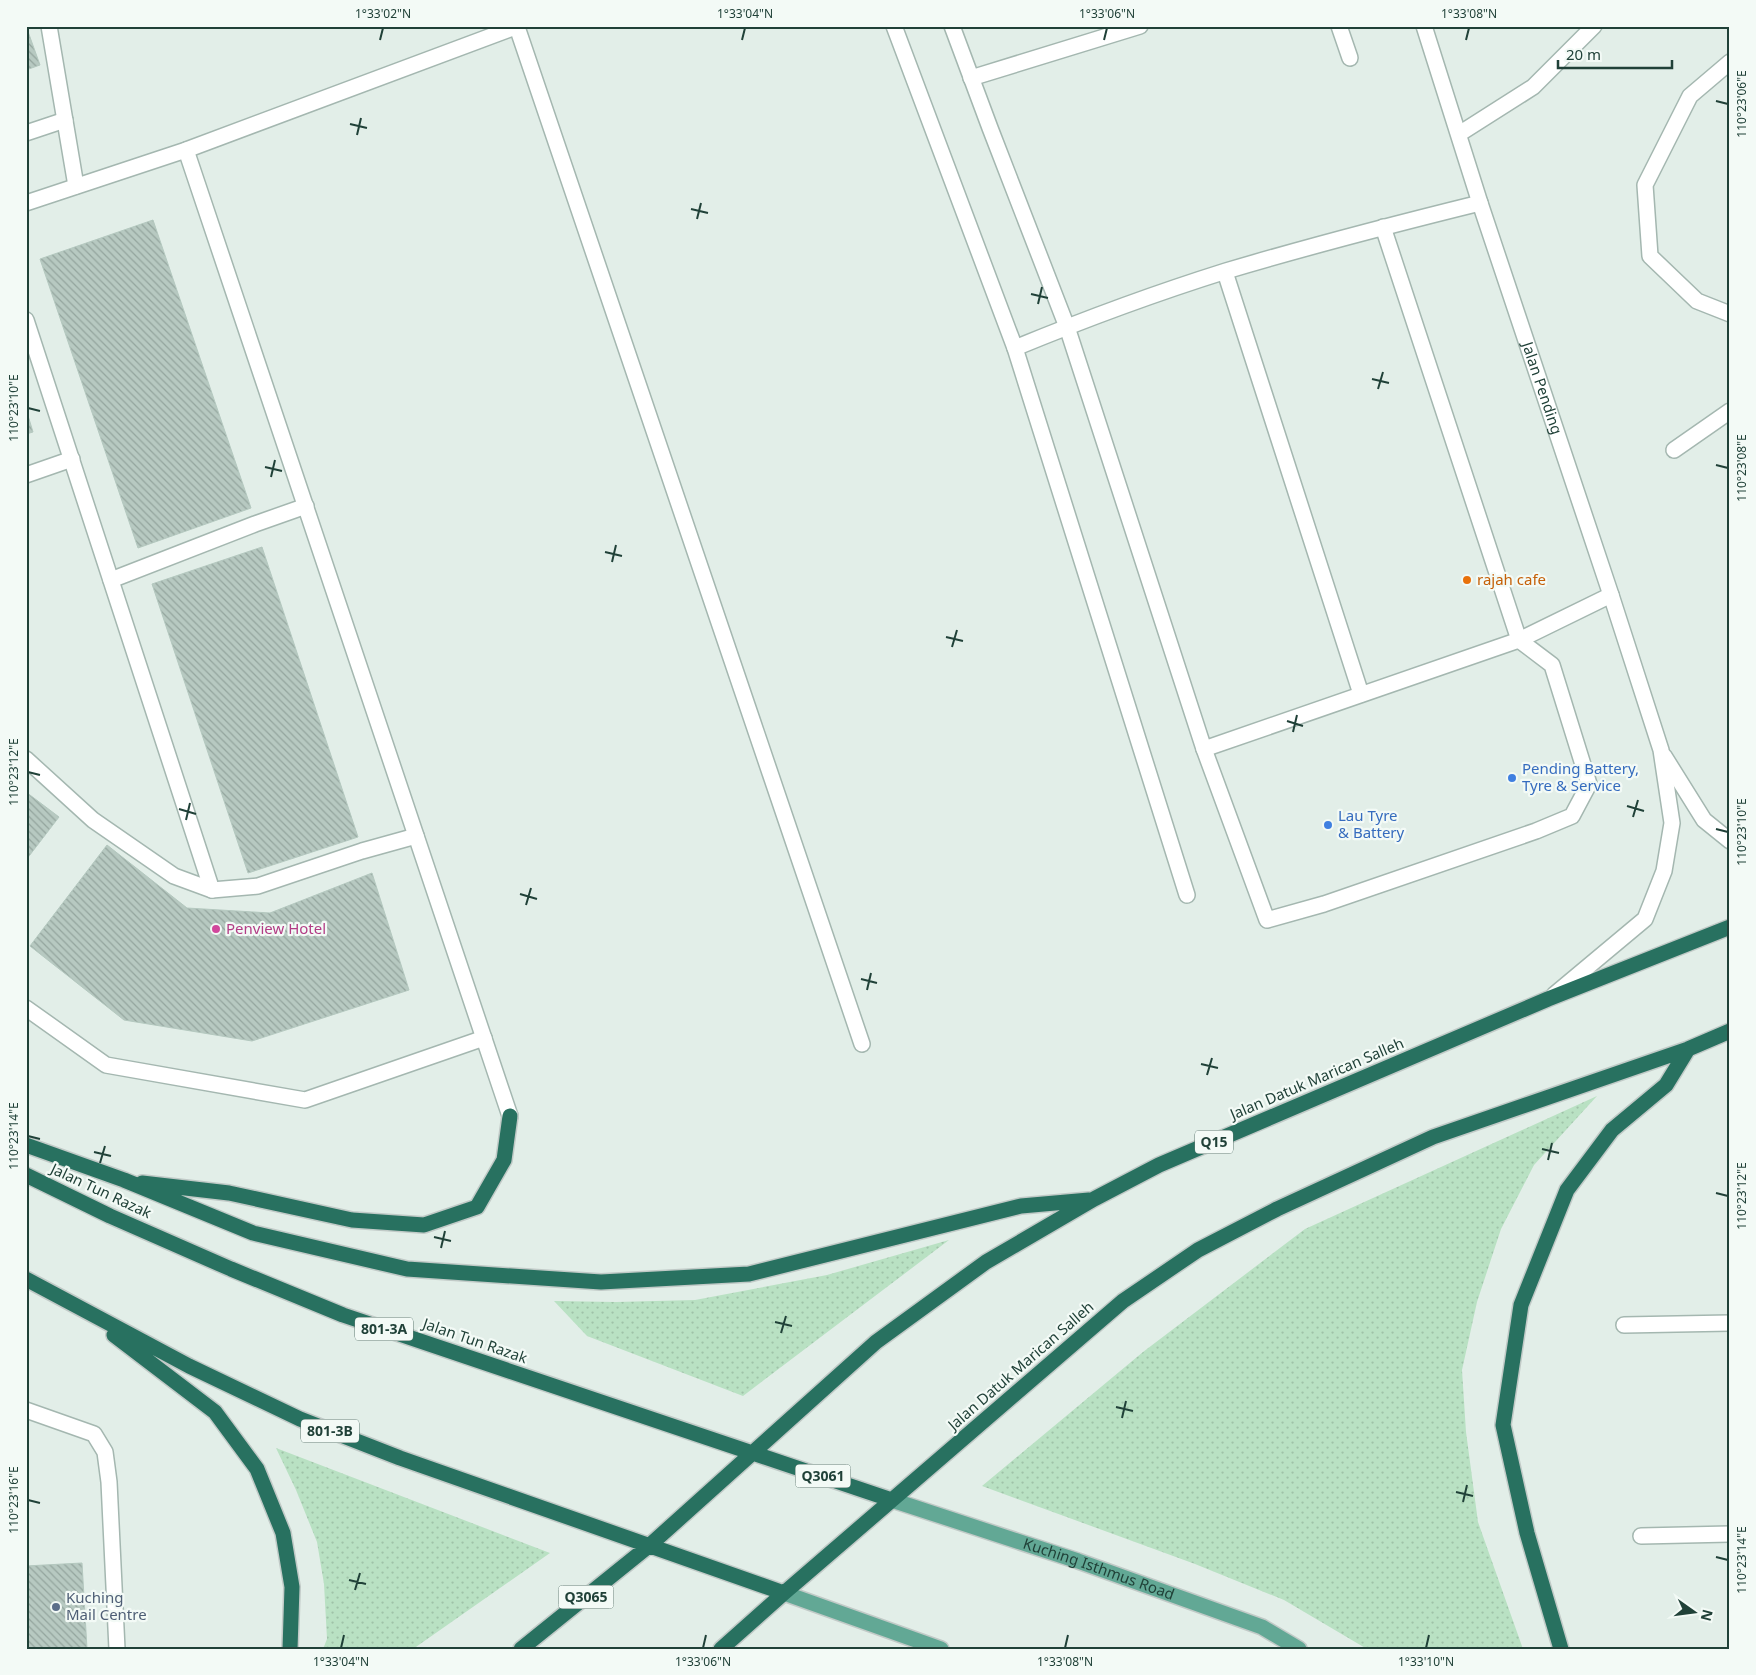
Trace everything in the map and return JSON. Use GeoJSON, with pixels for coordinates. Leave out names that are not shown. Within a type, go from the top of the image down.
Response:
{"type":"FeatureCollection","features":[{"type":"Feature","properties":{"kind":"highway","name":"Jalan Datuk Marican Salleh"},"geometry":{"type":"LineString","coordinates":[[754,1453],[876,1342],[986,1262],[1094,1199],[1160,1165],[1548,999],[1730,927]]}},
{"type":"Feature","properties":{"kind":"highway","name":"Jalan Datuk Marican Salleh"},"geometry":{"type":"LineString","coordinates":[[721,1649],[1124,1301],[1198,1250],[1277,1209],[1433,1137],[1688,1049],[1730,1031]]}},
{"type":"Feature","properties":{"kind":"highway"},"geometry":{"type":"LineString","coordinates":[[1561,1649],[1527,1533],[1503,1426],[1521,1305],[1567,1190],[1612,1130],[1666,1085],[1688,1049]]}},
{"type":"Feature","properties":{"kind":"highway"},"geometry":{"type":"LineString","coordinates":[[124,1180],[228,1193],[352,1220],[424,1225],[477,1207],[504,1160],[510,1116]]}},
{"type":"Feature","properties":{"kind":"highway"},"geometry":{"type":"LineString","coordinates":[[26,1144],[124,1180],[253,1233],[407,1269],[601,1282],[749,1274],[1021,1206],[1094,1199]]}},
{"type":"Feature","properties":{"kind":"highway","name":"Jalan Tun Razak"},"geometry":{"type":"LineString","coordinates":[[26,1175],[118,1219],[231,1269],[343,1315],[754,1453]]}},
{"type":"Feature","properties":{"kind":"highway","name":"801-3B"},"geometry":{"type":"LineString","coordinates":[[26,1279],[189,1366],[300,1419],[400,1458],[650,1545]]}},
{"type":"Feature","properties":{"kind":"highway"},"geometry":{"type":"LineString","coordinates":[[83,1311],[215,1412],[257,1468],[283,1533],[292,1587],[290,1649]]}},
{"type":"Feature","properties":{"kind":"highway","name":"Q3061"},"geometry":{"type":"LineString","coordinates":[[754,1453],[892,1500]]}},
{"type":"Feature","properties":{"kind":"highway","name":"Q3065"},"geometry":{"type":"LineString","coordinates":[[521,1649],[650,1545],[754,1453]]}},
{"type":"Feature","properties":{"kind":"highway"},"geometry":{"type":"LineString","coordinates":[[650,1545],[784,1593]]}},
{"type":"Feature","properties":{"kind":"main road","name":"Kuching Isthmus Road"},"geometry":{"type":"LineString","coordinates":[[892,1500],[1078,1561],[1262,1628],[1299,1649]]}},
{"type":"Feature","properties":{"kind":"main road"},"geometry":{"type":"LineString","coordinates":[[784,1593],[941,1649]]}},
{"type":"Feature","properties":{"kind":"street"},"geometry":{"type":"LineString","coordinates":[[49,26],[76,186]]}},
{"type":"Feature","properties":{"kind":"street"},"geometry":{"type":"LineString","coordinates":[[26,203],[186,150],[517,26],[862,1044]]}},
{"type":"Feature","properties":{"kind":"street"},"geometry":{"type":"LineString","coordinates":[[894,26],[1015,348],[1187,895]]}},
{"type":"Feature","properties":{"kind":"street"},"geometry":{"type":"LineString","coordinates":[[952,26],[1067,326],[1204,749],[1267,920],[1352,895],[1536,831],[1572,816],[1589,784],[1552,665],[1519,640],[1383,227]]}},
{"type":"Feature","properties":{"kind":"street"},"geometry":{"type":"LineString","coordinates":[[971,78],[1140,26]]}},
{"type":"Feature","properties":{"kind":"street"},"geometry":{"type":"LineString","coordinates":[[1339,26],[1350,58]]}},
{"type":"Feature","properties":{"kind":"street","name":"Jalan Pending"},"geometry":{"type":"LineString","coordinates":[[1424,26],[1480,203],[1661,750]]}},
{"type":"Feature","properties":{"kind":"street"},"geometry":{"type":"LineString","coordinates":[[1459,134],[1533,87],[1594,26]]}},
{"type":"Feature","properties":{"kind":"street"},"geometry":{"type":"LineString","coordinates":[[1730,62],[1690,96],[1645,185],[1650,256],[1697,302],[1730,314]]}},
{"type":"Feature","properties":{"kind":"street"},"geometry":{"type":"LineString","coordinates":[[26,133],[65,120]]}},
{"type":"Feature","properties":{"kind":"street"},"geometry":{"type":"LineString","coordinates":[[186,150],[510,1116]]}},
{"type":"Feature","properties":{"kind":"street"},"geometry":{"type":"LineString","coordinates":[[1015,348],[1067,326],[1225,272],[1383,227],[1480,203]]}},
{"type":"Feature","properties":{"kind":"street"},"geometry":{"type":"LineString","coordinates":[[1225,272],[1361,694]]}},
{"type":"Feature","properties":{"kind":"street"},"geometry":{"type":"LineString","coordinates":[[26,320],[212,890]]}},
{"type":"Feature","properties":{"kind":"street"},"geometry":{"type":"LineString","coordinates":[[1674,450],[1730,411]]}},
{"type":"Feature","properties":{"kind":"street"},"geometry":{"type":"LineString","coordinates":[[26,475],[72,459]]}},
{"type":"Feature","properties":{"kind":"street"},"geometry":{"type":"LineString","coordinates":[[110,580],[306,506]]}},
{"type":"Feature","properties":{"kind":"street"},"geometry":{"type":"LineString","coordinates":[[1204,749],[1519,640],[1611,595]]}},
{"type":"Feature","properties":{"kind":"street"},"geometry":{"type":"LineString","coordinates":[[1661,750],[1704,820],[1730,841]]}},
{"type":"Feature","properties":{"kind":"street"},"geometry":{"type":"LineString","coordinates":[[1548,999],[1645,919],[1664,871],[1672,823],[1661,750]]}},
{"type":"Feature","properties":{"kind":"street"},"geometry":{"type":"LineString","coordinates":[[26,759],[93,820],[174,876],[212,890],[258,886],[362,851],[416,836]]}},
{"type":"Feature","properties":{"kind":"street"},"geometry":{"type":"LineString","coordinates":[[26,1008],[106,1065],[305,1100],[484,1038]]}},
{"type":"Feature","properties":{"kind":"street"},"geometry":{"type":"LineString","coordinates":[[1624,1325],[1730,1323]]}},
{"type":"Feature","properties":{"kind":"street"},"geometry":{"type":"LineString","coordinates":[[26,1410],[94,1434],[105,1452],[110,1482],[117,1649]]}},
{"type":"Feature","properties":{"kind":"street"},"geometry":{"type":"LineString","coordinates":[[1641,1536],[1730,1534]]}},
{"type":"Feature","properties":{"kind":"green space"},"geometry":{"type":"Polygon","coordinates":[[[1597,1096],[1534,1165],[1501,1229],[1477,1302],[1462,1370],[1466,1432],[1478,1522],[1523,1649],[1367,1649],[1284,1600],[1195,1564],[982,1486],[1143,1352],[1305,1229],[1597,1096]]]}},
{"type":"Feature","properties":{"kind":"green space"},"geometry":{"type":"Polygon","coordinates":[[[949,1240],[743,1396],[587,1336],[554,1301],[695,1300],[827,1275],[949,1240]]]}},
{"type":"Feature","properties":{"kind":"green space"},"geometry":{"type":"Polygon","coordinates":[[[276,1448],[550,1553],[413,1649],[323,1649],[327,1639],[324,1584],[317,1542],[296,1490],[276,1448]]]}},
{"type":"Feature","properties":{"kind":"building"},"geometry":{"type":"Polygon","coordinates":[[[26,26],[40,65],[26,70],[26,26]]]}},
{"type":"Feature","properties":{"kind":"building"},"geometry":{"type":"Polygon","coordinates":[[[153,220],[251,508],[138,548],[40,259],[153,220]]]}},
{"type":"Feature","properties":{"kind":"building"},"geometry":{"type":"Polygon","coordinates":[[[26,409],[33,432],[26,434],[26,409]]]}},
{"type":"Feature","properties":{"kind":"building"},"geometry":{"type":"Polygon","coordinates":[[[262,547],[358,837],[248,873],[152,584],[262,547]]]}},
{"type":"Feature","properties":{"kind":"building"},"geometry":{"type":"Polygon","coordinates":[[[26,792],[59,817],[26,860],[26,792]]]}},
{"type":"Feature","properties":{"kind":"building","name":"Penview Hotel"},"geometry":{"type":"Polygon","coordinates":[[[107,845],[187,908],[270,913],[372,873],[409,990],[252,1041],[124,1020],[30,946],[107,845]]]}},
{"type":"Feature","properties":{"kind":"building","name":"Kuching Mail Centre"},"geometry":{"type":"Polygon","coordinates":[[[82,1563],[87,1649],[26,1649],[26,1566],[82,1563]]]}},
{"type":"Feature","properties":{"kind":"place","name":"rajah cafe"},"geometry":{"type":"Point","coordinates":[1467,580]}},
{"type":"Feature","properties":{"kind":"place","name":"Pending Battery, Tyre & Service"},"geometry":{"type":"Point","coordinates":[1512,778]}},
{"type":"Feature","properties":{"kind":"place","name":"Lau Tyre & Battery"},"geometry":{"type":"Point","coordinates":[1328,825]}},
{"type":"Feature","properties":{"kind":"place","name":"Penview Hotel"},"geometry":{"type":"Point","coordinates":[216,929]}},
{"type":"Feature","properties":{"kind":"place","name":"Kuching Mail Centre"},"geometry":{"type":"Point","coordinates":[56,1607]}}]}
